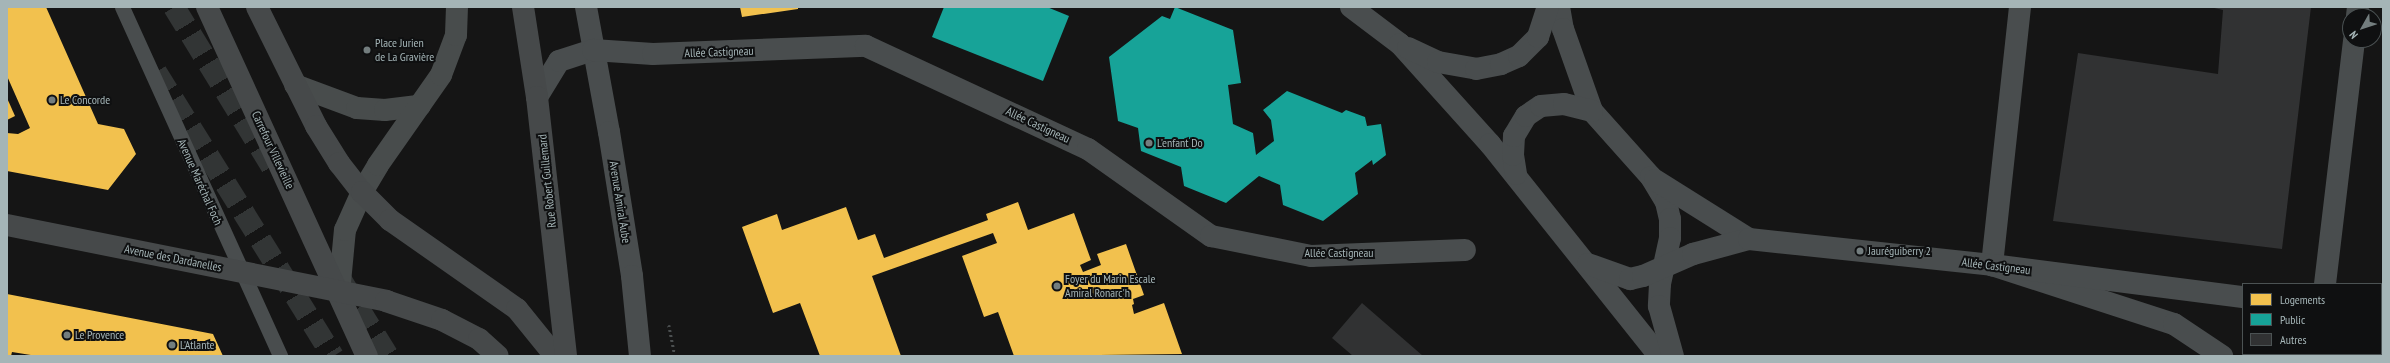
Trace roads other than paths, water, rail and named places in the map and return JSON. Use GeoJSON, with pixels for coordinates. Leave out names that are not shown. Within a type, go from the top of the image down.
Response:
{"type":"FeatureCollection","features":[{"type":"Feature","properties":{"kind":"main road","name":"Carrefour Villevieille"},"geometry":{"type":"LineString","coordinates":[[207,7],[367,356]]}},
{"type":"Feature","properties":{"kind":"main road"},"geometry":{"type":"LineString","coordinates":[[257,7],[316,126],[339,163],[362,192],[390,220],[517,309],[555,356]]}},
{"type":"Feature","properties":{"kind":"main road"},"geometry":{"type":"LineString","coordinates":[[458,7],[456,36],[441,75],[362,192],[345,230],[339,293],[386,301],[442,320],[479,339],[498,356]]}},
{"type":"Feature","properties":{"kind":"main road","name":"Rue Robert Guillemard"},"geometry":{"type":"LineString","coordinates":[[523,7],[537,97],[566,356]]}},
{"type":"Feature","properties":{"kind":"main road"},"geometry":{"type":"LineString","coordinates":[[295,85],[357,108],[385,110],[420,106]]}},
{"type":"Feature","properties":{"kind":"main road","name":"Avenue des Dardanelles"},"geometry":{"type":"LineString","coordinates":[[7,226],[240,271],[339,293]]}},
{"type":"Feature","properties":{"kind":"street"},"geometry":{"type":"LineString","coordinates":[[586,7],[593,50]]}},
{"type":"Feature","properties":{"kind":"street"},"geometry":{"type":"LineString","coordinates":[[1351,7],[1400,44],[1516,174],[1660,356]]}},
{"type":"Feature","properties":{"kind":"street"},"geometry":{"type":"LineString","coordinates":[[1400,44],[1438,62],[1476,70],[1501,64],[1519,56],[1538,36],[1548,7]]}},
{"type":"Feature","properties":{"kind":"street"},"geometry":{"type":"LineString","coordinates":[[1559,7],[1563,29],[1592,111],[1651,177],[1666,202],[1670,219],[1670,238],[1663,268],[1659,306],[1673,356]]}},
{"type":"Feature","properties":{"kind":"street"},"geometry":{"type":"LineString","coordinates":[[2020,7],[1992,265],[2174,324],[2222,356]]}},
{"type":"Feature","properties":{"kind":"street","name":"Allée Castigneau"},"geometry":{"type":"LineString","coordinates":[[537,97],[559,61],[593,50],[653,54],[866,46],[1088,148],[1211,236],[1311,256],[1465,250]]}},
{"type":"Feature","properties":{"kind":"street"},"geometry":{"type":"LineString","coordinates":[[2325,283],[2353,48]]}},
{"type":"Feature","properties":{"kind":"street","name":"Avenue Amiral Aube"},"geometry":{"type":"LineString","coordinates":[[593,50],[609,132],[628,254],[640,356]]}},
{"type":"Feature","properties":{"kind":"street"},"geometry":{"type":"LineString","coordinates":[[1516,174],[1513,155],[1514,136],[1526,116],[1541,106],[1564,104],[1592,111]]}},
{"type":"Feature","properties":{"kind":"street"},"geometry":{"type":"LineString","coordinates":[[1651,177],[1749,239]]}},
{"type":"Feature","properties":{"kind":"street","name":"Allée Castigneau"},"geometry":{"type":"LineString","coordinates":[[1749,239],[1992,265],[2242,297]]}},
{"type":"Feature","properties":{"kind":"street"},"geometry":{"type":"LineString","coordinates":[[1588,264],[1630,279],[1643,276],[1694,254],[1749,239]]}},
{"type":"Feature","properties":{"kind":"lane","name":"Avenue Maréchal Foch"},"geometry":{"type":"LineString","coordinates":[[122,7],[240,271],[280,356]]}},
{"type":"Feature","properties":{"kind":"tunnel"},"geometry":{"type":"LineString","coordinates":[[174,7],[272,167]]}},
{"type":"Feature","properties":{"kind":"tunnel"},"geometry":{"type":"LineString","coordinates":[[156,72],[333,356]]}},
{"type":"Feature","properties":{"kind":"tunnel"},"geometry":{"type":"LineString","coordinates":[[341,280],[388,356]]}},
{"type":"Feature","properties":{"kind":"place","name":"Place Jurien de La Gravière"},"geometry":{"type":"Point","coordinates":[367,50]}},
{"type":"Feature","properties":{"kind":"place","name":"Le Concorde"},"geometry":{"type":"Point","coordinates":[52,100]}},
{"type":"Feature","properties":{"kind":"place","name":"L'enfant Do"},"geometry":{"type":"Point","coordinates":[1149,143]}},
{"type":"Feature","properties":{"kind":"place","name":"Jauréguiberry 2"},"geometry":{"type":"Point","coordinates":[1860,251]}},
{"type":"Feature","properties":{"kind":"place","name":"Foyer du Marin Escale Amiral Ronarc'h"},"geometry":{"type":"Point","coordinates":[1057,286]}},
{"type":"Feature","properties":{"kind":"place","name":"Le Provence"},"geometry":{"type":"Point","coordinates":[67,335]}},
{"type":"Feature","properties":{"kind":"place","name":"L'Atlante"},"geometry":{"type":"Point","coordinates":[172,345]}}]}
